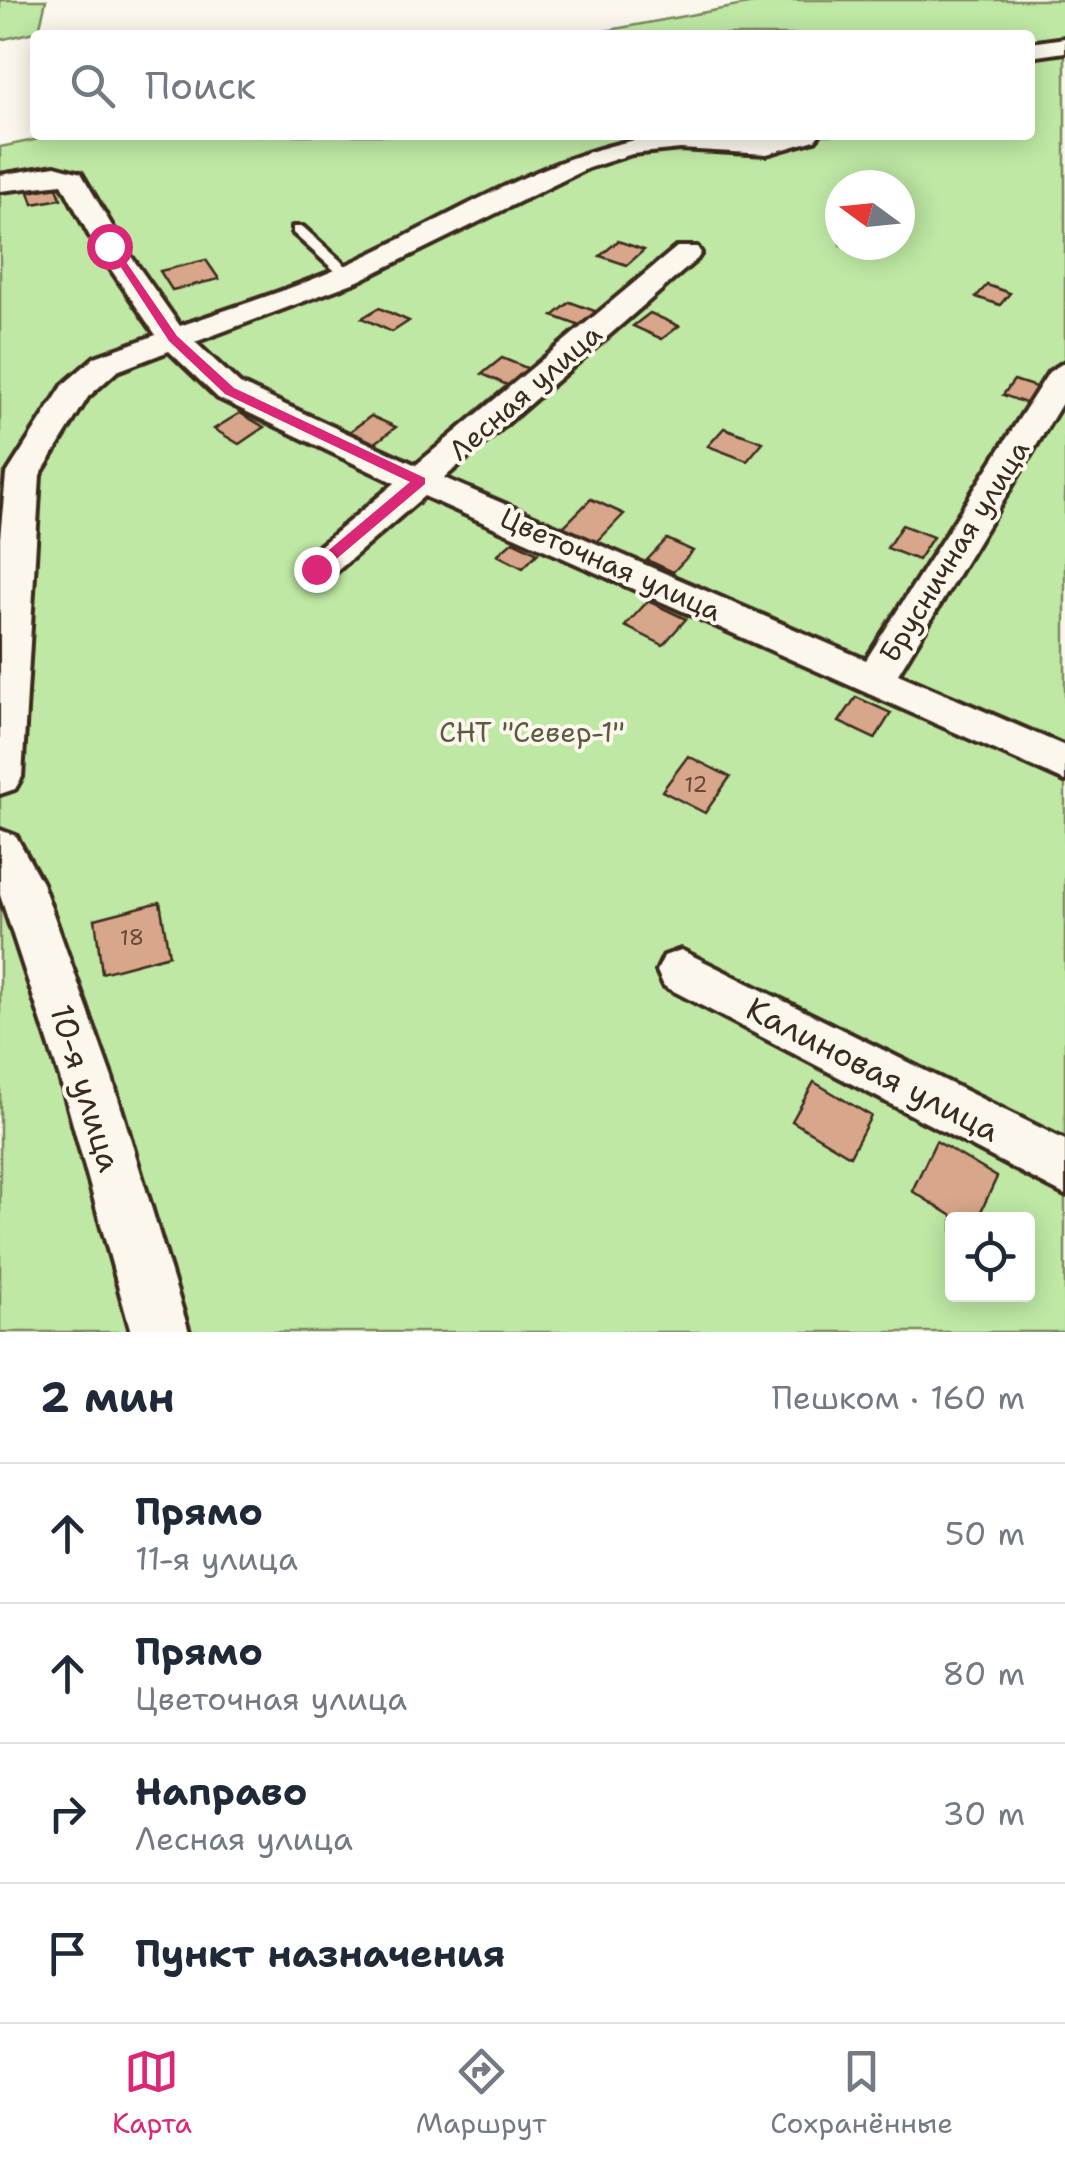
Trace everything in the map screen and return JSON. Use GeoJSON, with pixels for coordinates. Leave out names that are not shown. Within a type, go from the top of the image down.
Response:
{"type":"FeatureCollection","features":[{"type":"Feature","properties":{"kind":"street"},"geometry":{"type":"LineString","coordinates":[[1035,49],[1065,45]]}},
{"type":"Feature","properties":{"kind":"street"},"geometry":{"type":"LineString","coordinates":[[0,777],[12,477],[75,391],[106,364],[348,276],[543,178],[630,146],[680,141],[766,146],[788,140]]}},
{"type":"Feature","properties":{"kind":"street","name":"Цветочная улица"},"geometry":{"type":"LineString","coordinates":[[0,183],[55,174],[72,179],[109,246],[173,338],[229,391],[420,481],[1065,764]]}},
{"type":"Feature","properties":{"kind":"street","name":"Лесная улица"},"geometry":{"type":"LineString","coordinates":[[316,569],[687,253]]}},
{"type":"Feature","properties":{"kind":"street","name":"Брусничная улица"},"geometry":{"type":"LineString","coordinates":[[874,680],[1065,372]]}},
{"type":"Feature","properties":{"kind":"street","name":"10-я улица"},"geometry":{"type":"LineString","coordinates":[[0,849],[20,883],[86,1078],[160,1332]]}},
{"type":"Feature","properties":{"kind":"street","name":"Калиновая улица"},"geometry":{"type":"LineString","coordinates":[[681,971],[1065,1168]]}},
{"type":"Feature","properties":{"kind":"lane"},"geometry":{"type":"LineString","coordinates":[[298,230],[348,276]]}},
{"type":"Feature","properties":{"kind":"green space"},"geometry":{"type":"Polygon","coordinates":[[[0,0],[46,0],[39,30],[0,40],[0,0]]]}},
{"type":"Feature","properties":{"kind":"green space","name":"СНТ \"Север-1\""},"geometry":{"type":"Polygon","coordinates":[[[770,0],[1065,0],[1065,1332],[0,1332],[0,147],[34,140],[1035,140],[1035,30],[610,30],[770,0]]]}},
{"type":"Feature","properties":{"kind":"building"},"geometry":{"type":"Polygon","coordinates":[[[57,187],[61,199],[33,204],[29,192],[57,187]]]}},
{"type":"Feature","properties":{"kind":"building"},"geometry":{"type":"Polygon","coordinates":[[[618,241],[644,250],[627,265],[600,256],[618,241]]]}},
{"type":"Feature","properties":{"kind":"building"},"geometry":{"type":"Polygon","coordinates":[[[206,260],[219,279],[172,290],[160,271],[206,260]]]}},
{"type":"Feature","properties":{"kind":"building"},"geometry":{"type":"Polygon","coordinates":[[[987,285],[1010,293],[1000,305],[976,297],[987,285]]]}},
{"type":"Feature","properties":{"kind":"building"},"geometry":{"type":"Polygon","coordinates":[[[570,302],[600,313],[583,327],[553,316],[570,302]]]}},
{"type":"Feature","properties":{"kind":"building"},"geometry":{"type":"Polygon","coordinates":[[[379,308],[409,321],[392,332],[362,318],[379,308]]]}},
{"type":"Feature","properties":{"kind":"building"},"geometry":{"type":"Polygon","coordinates":[[[650,313],[679,326],[662,339],[633,326],[650,313]]]}},
{"type":"Feature","properties":{"kind":"building"},"geometry":{"type":"Polygon","coordinates":[[[502,358],[534,371],[514,388],[482,374],[502,358]]]}},
{"type":"Feature","properties":{"kind":"building"},"geometry":{"type":"Polygon","coordinates":[[[1014,380],[1042,389],[1031,405],[1003,395],[1014,380]]]}},
{"type":"Feature","properties":{"kind":"building"},"geometry":{"type":"Polygon","coordinates":[[[240,413],[264,427],[239,444],[214,429],[240,413]]]}},
{"type":"Feature","properties":{"kind":"building"},"geometry":{"type":"Polygon","coordinates":[[[371,416],[396,427],[374,444],[349,432],[371,416]]]}},
{"type":"Feature","properties":{"kind":"building"},"geometry":{"type":"Polygon","coordinates":[[[724,428],[763,442],[747,461],[708,446],[724,428]]]}},
{"type":"Feature","properties":{"kind":"building"},"geometry":{"type":"Polygon","coordinates":[[[591,499],[624,514],[596,543],[562,528],[591,499]]]}},
{"type":"Feature","properties":{"kind":"building"},"geometry":{"type":"Polygon","coordinates":[[[902,525],[933,537],[918,560],[887,548],[902,525]]]}},
{"type":"Feature","properties":{"kind":"building"},"geometry":{"type":"Polygon","coordinates":[[[667,539],[693,551],[673,572],[647,560],[667,539]]]}},
{"type":"Feature","properties":{"kind":"building"},"geometry":{"type":"Polygon","coordinates":[[[513,541],[538,553],[523,568],[497,555],[513,541]]]}},
{"type":"Feature","properties":{"kind":"building"},"geometry":{"type":"Polygon","coordinates":[[[648,601],[686,619],[663,645],[625,626],[648,601]]]}},
{"type":"Feature","properties":{"kind":"building"},"geometry":{"type":"Polygon","coordinates":[[[856,697],[891,713],[875,739],[839,722],[856,697]]]}},
{"type":"Feature","properties":{"kind":"building"},"geometry":{"type":"Polygon","coordinates":[[[688,756],[730,777],[705,813],[662,791],[688,756]]]}},
{"type":"Feature","properties":{"kind":"building"},"geometry":{"type":"Polygon","coordinates":[[[160,902],[169,955],[102,973],[95,919],[160,902]]]}},
{"type":"Feature","properties":{"kind":"building"},"geometry":{"type":"Polygon","coordinates":[[[814,1082],[871,1116],[850,1156],[792,1121],[814,1082]]]}},
{"type":"Feature","properties":{"kind":"building"},"geometry":{"type":"Polygon","coordinates":[[[936,1141],[997,1177],[981,1212],[946,1212],[912,1191],[936,1141]]]}},
{"type":"Feature","properties":{"kind":"route"},"geometry":{"type":"LineString","coordinates":[[109,246],[173,338],[229,391],[420,481],[316,569]]}}]}
